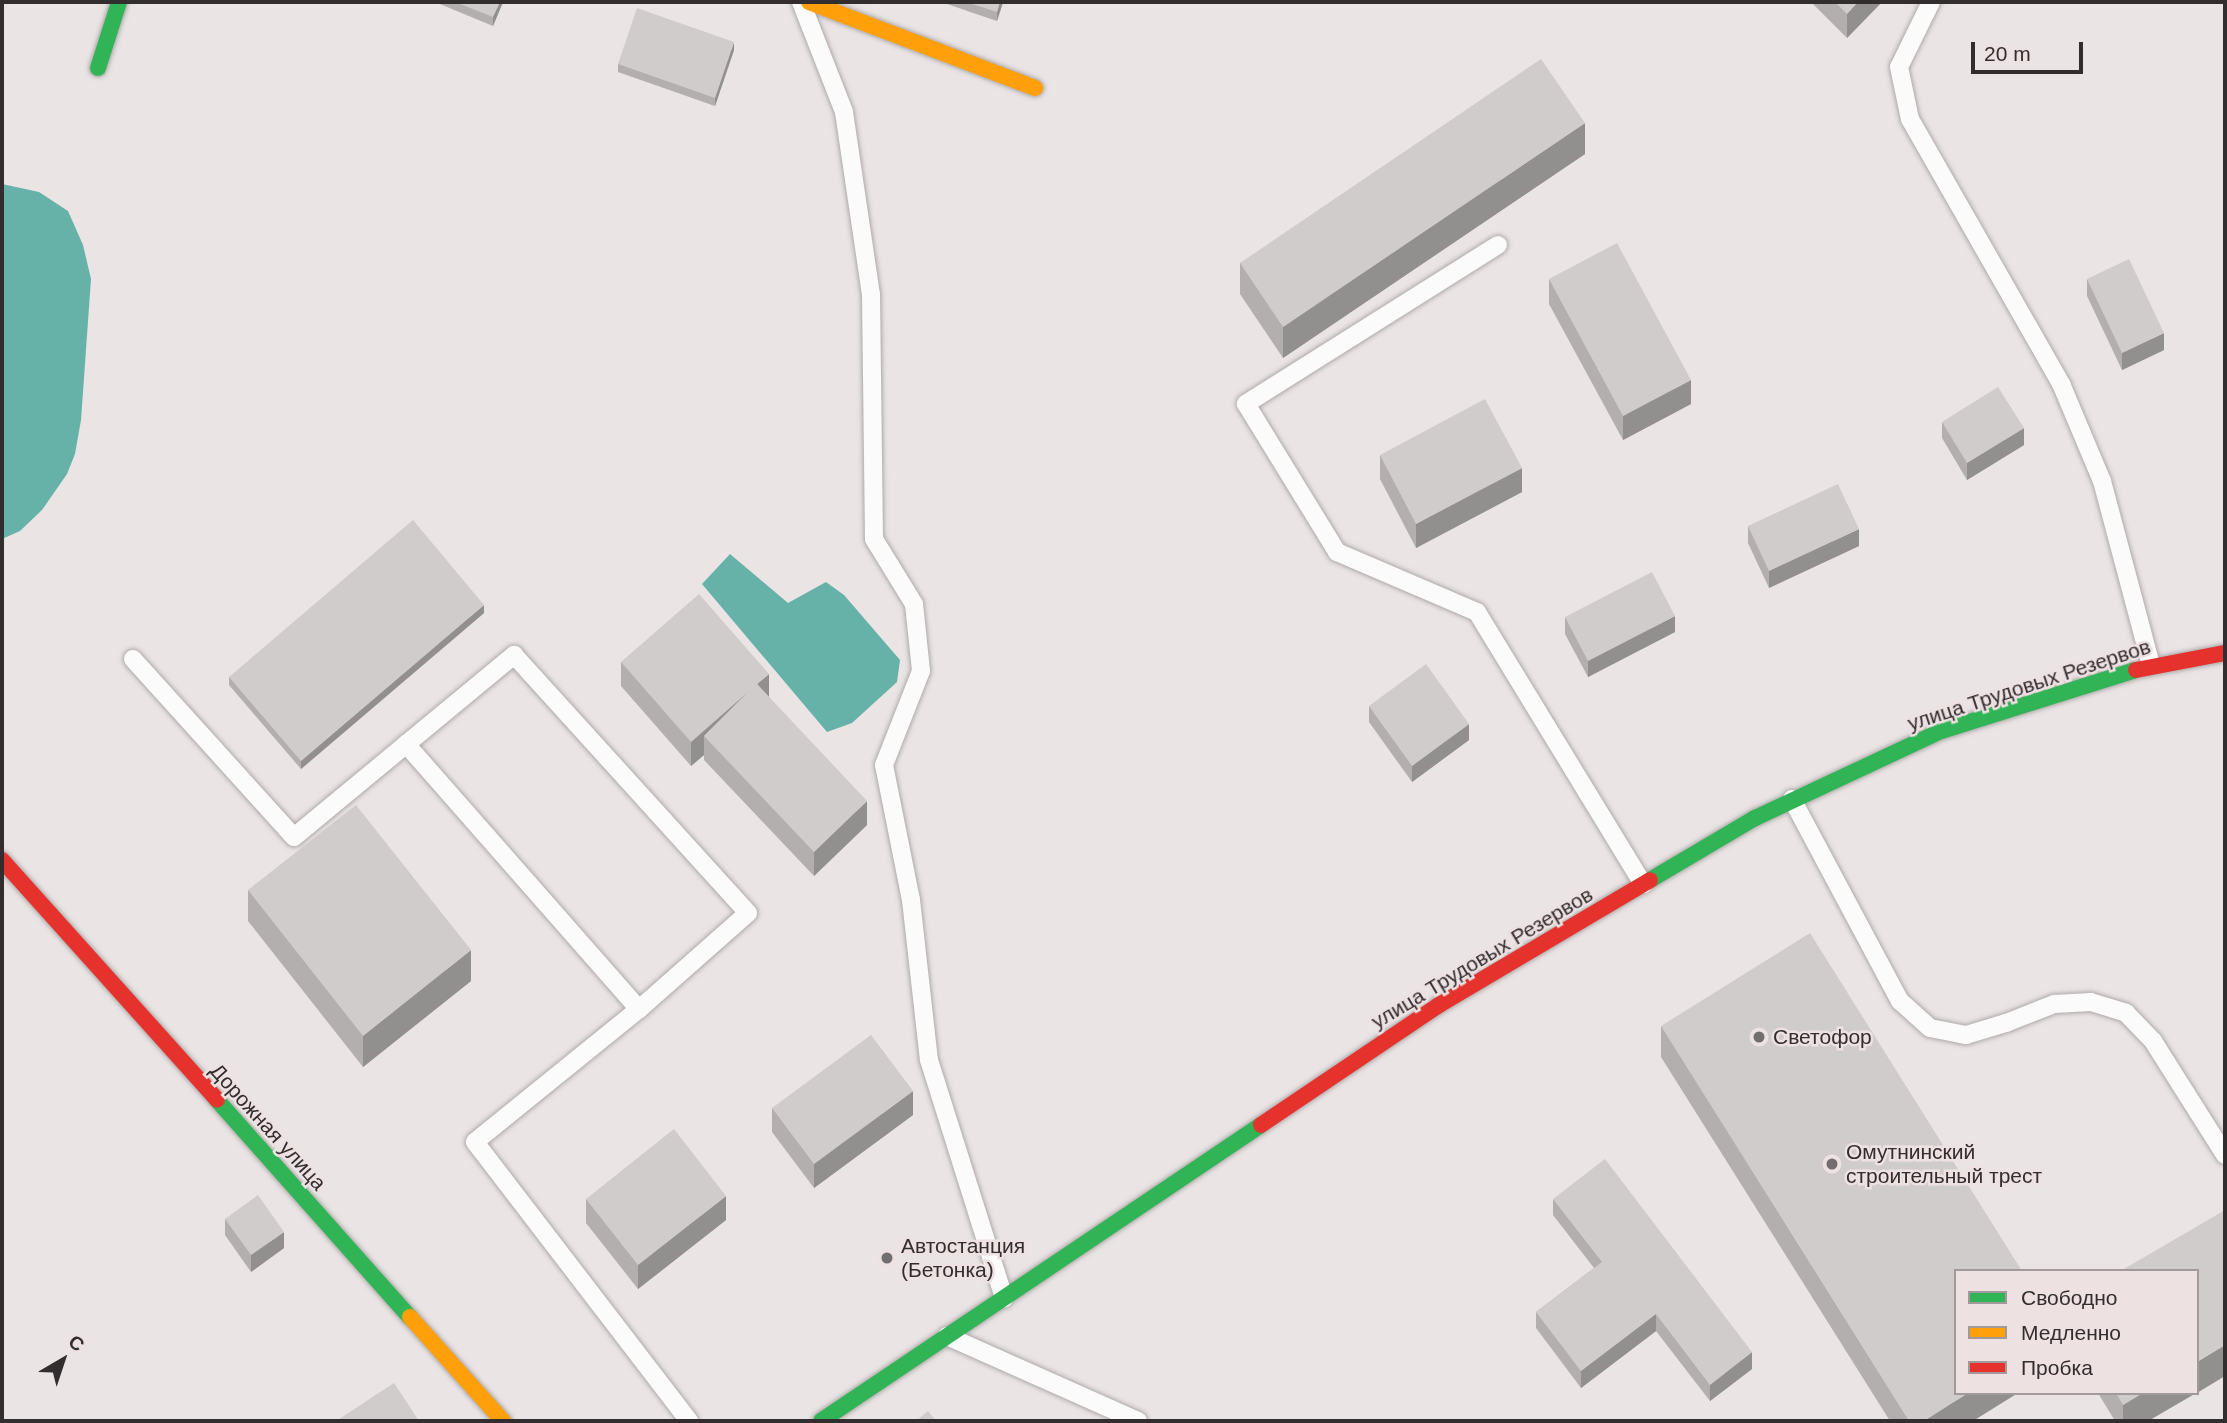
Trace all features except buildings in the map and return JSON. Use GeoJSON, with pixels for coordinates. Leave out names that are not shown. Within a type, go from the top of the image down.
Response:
{"type":"FeatureCollection","features":[{"type":"Feature","properties":{"kind":"main road"},"geometry":{"type":"LineString","coordinates":[[98,68],[119,2]]}},
{"type":"Feature","properties":{"kind":"main road"},"geometry":{"type":"LineString","coordinates":[[809,2],[1035,88]]}},
{"type":"Feature","properties":{"kind":"main road","name":"улица Трудовых Резервов"},"geometry":{"type":"LineString","coordinates":[[821,1421],[1439,1004],[1792,799],[1941,731],[2151,665],[2225,653]]}},
{"type":"Feature","properties":{"kind":"main road","name":"Дорожная улица"},"geometry":{"type":"LineString","coordinates":[[2,860],[503,1421]]}},
{"type":"Feature","properties":{"kind":"lane"},"geometry":{"type":"LineString","coordinates":[[800,2],[844,112],[871,295],[874,539],[914,604],[921,671],[884,765],[911,900],[929,1060],[1004,1298]]}},
{"type":"Feature","properties":{"kind":"lane"},"geometry":{"type":"LineString","coordinates":[[1931,2],[1899,67],[1910,119],[2062,386],[2102,481],[2151,665]]}},
{"type":"Feature","properties":{"kind":"lane"},"geometry":{"type":"LineString","coordinates":[[1498,245],[1246,404],[1337,552],[1477,612],[1643,884]]}},
{"type":"Feature","properties":{"kind":"lane"},"geometry":{"type":"LineString","coordinates":[[133,659],[294,837],[514,655],[748,913],[639,1009],[474,1142],[689,1421]]}},
{"type":"Feature","properties":{"kind":"lane"},"geometry":{"type":"LineString","coordinates":[[406,744],[639,1009]]}},
{"type":"Feature","properties":{"kind":"lane"},"geometry":{"type":"LineString","coordinates":[[1792,799],[1900,1001],[1930,1028],[1966,1035],[2054,1004],[2091,1002],[2126,1013],[2154,1041],[2225,1155]]}},
{"type":"Feature","properties":{"kind":"lane"},"geometry":{"type":"LineString","coordinates":[[947,1336],[1138,1421]]}},
{"type":"Feature","properties":{"kind":"water"},"geometry":{"type":"Polygon","coordinates":[[[2,184],[39,192],[68,211],[83,245],[91,279],[81,420],[75,454],[67,474],[42,510],[20,531],[2,539],[2,184]]]}},
{"type":"Feature","properties":{"kind":"water"},"geometry":{"type":"Polygon","coordinates":[[[730,554],[788,603],[826,582],[844,595],[900,660],[897,682],[852,723],[827,732],[702,584],[730,554]]]}},
{"type":"Feature","properties":{"kind":"traffic: fast"},"geometry":{"type":"LineString","coordinates":[[98,68],[119,2]]}},
{"type":"Feature","properties":{"kind":"traffic: fast"},"geometry":{"type":"LineString","coordinates":[[1650,880],[1755,818],[1941,731],[2136,670]]}},
{"type":"Feature","properties":{"kind":"traffic: fast"},"geometry":{"type":"LineString","coordinates":[[217,1100],[410,1317]]}},
{"type":"Feature","properties":{"kind":"traffic: fast"},"geometry":{"type":"LineString","coordinates":[[821,1421],[1261,1125]]}},
{"type":"Feature","properties":{"kind":"traffic: slow"},"geometry":{"type":"LineString","coordinates":[[809,2],[1035,88]]}},
{"type":"Feature","properties":{"kind":"traffic: slow"},"geometry":{"type":"LineString","coordinates":[[410,1317],[503,1421]]}},
{"type":"Feature","properties":{"kind":"traffic: jam"},"geometry":{"type":"LineString","coordinates":[[2136,670],[2225,653]]}},
{"type":"Feature","properties":{"kind":"traffic: jam"},"geometry":{"type":"LineString","coordinates":[[2,860],[217,1100]]}},
{"type":"Feature","properties":{"kind":"traffic: jam"},"geometry":{"type":"LineString","coordinates":[[1261,1125],[1439,1005],[1650,880]]}},
{"type":"Feature","properties":{"kind":"place","name":"Светофор"},"geometry":{"type":"Point","coordinates":[1759,1037]}},
{"type":"Feature","properties":{"kind":"place","name":"Омутнинский строительный трест"},"geometry":{"type":"Point","coordinates":[1832,1164]}},
{"type":"Feature","properties":{"kind":"place","name":"Автостанция (Бетонка)"},"geometry":{"type":"Point","coordinates":[887,1258]}}]}
